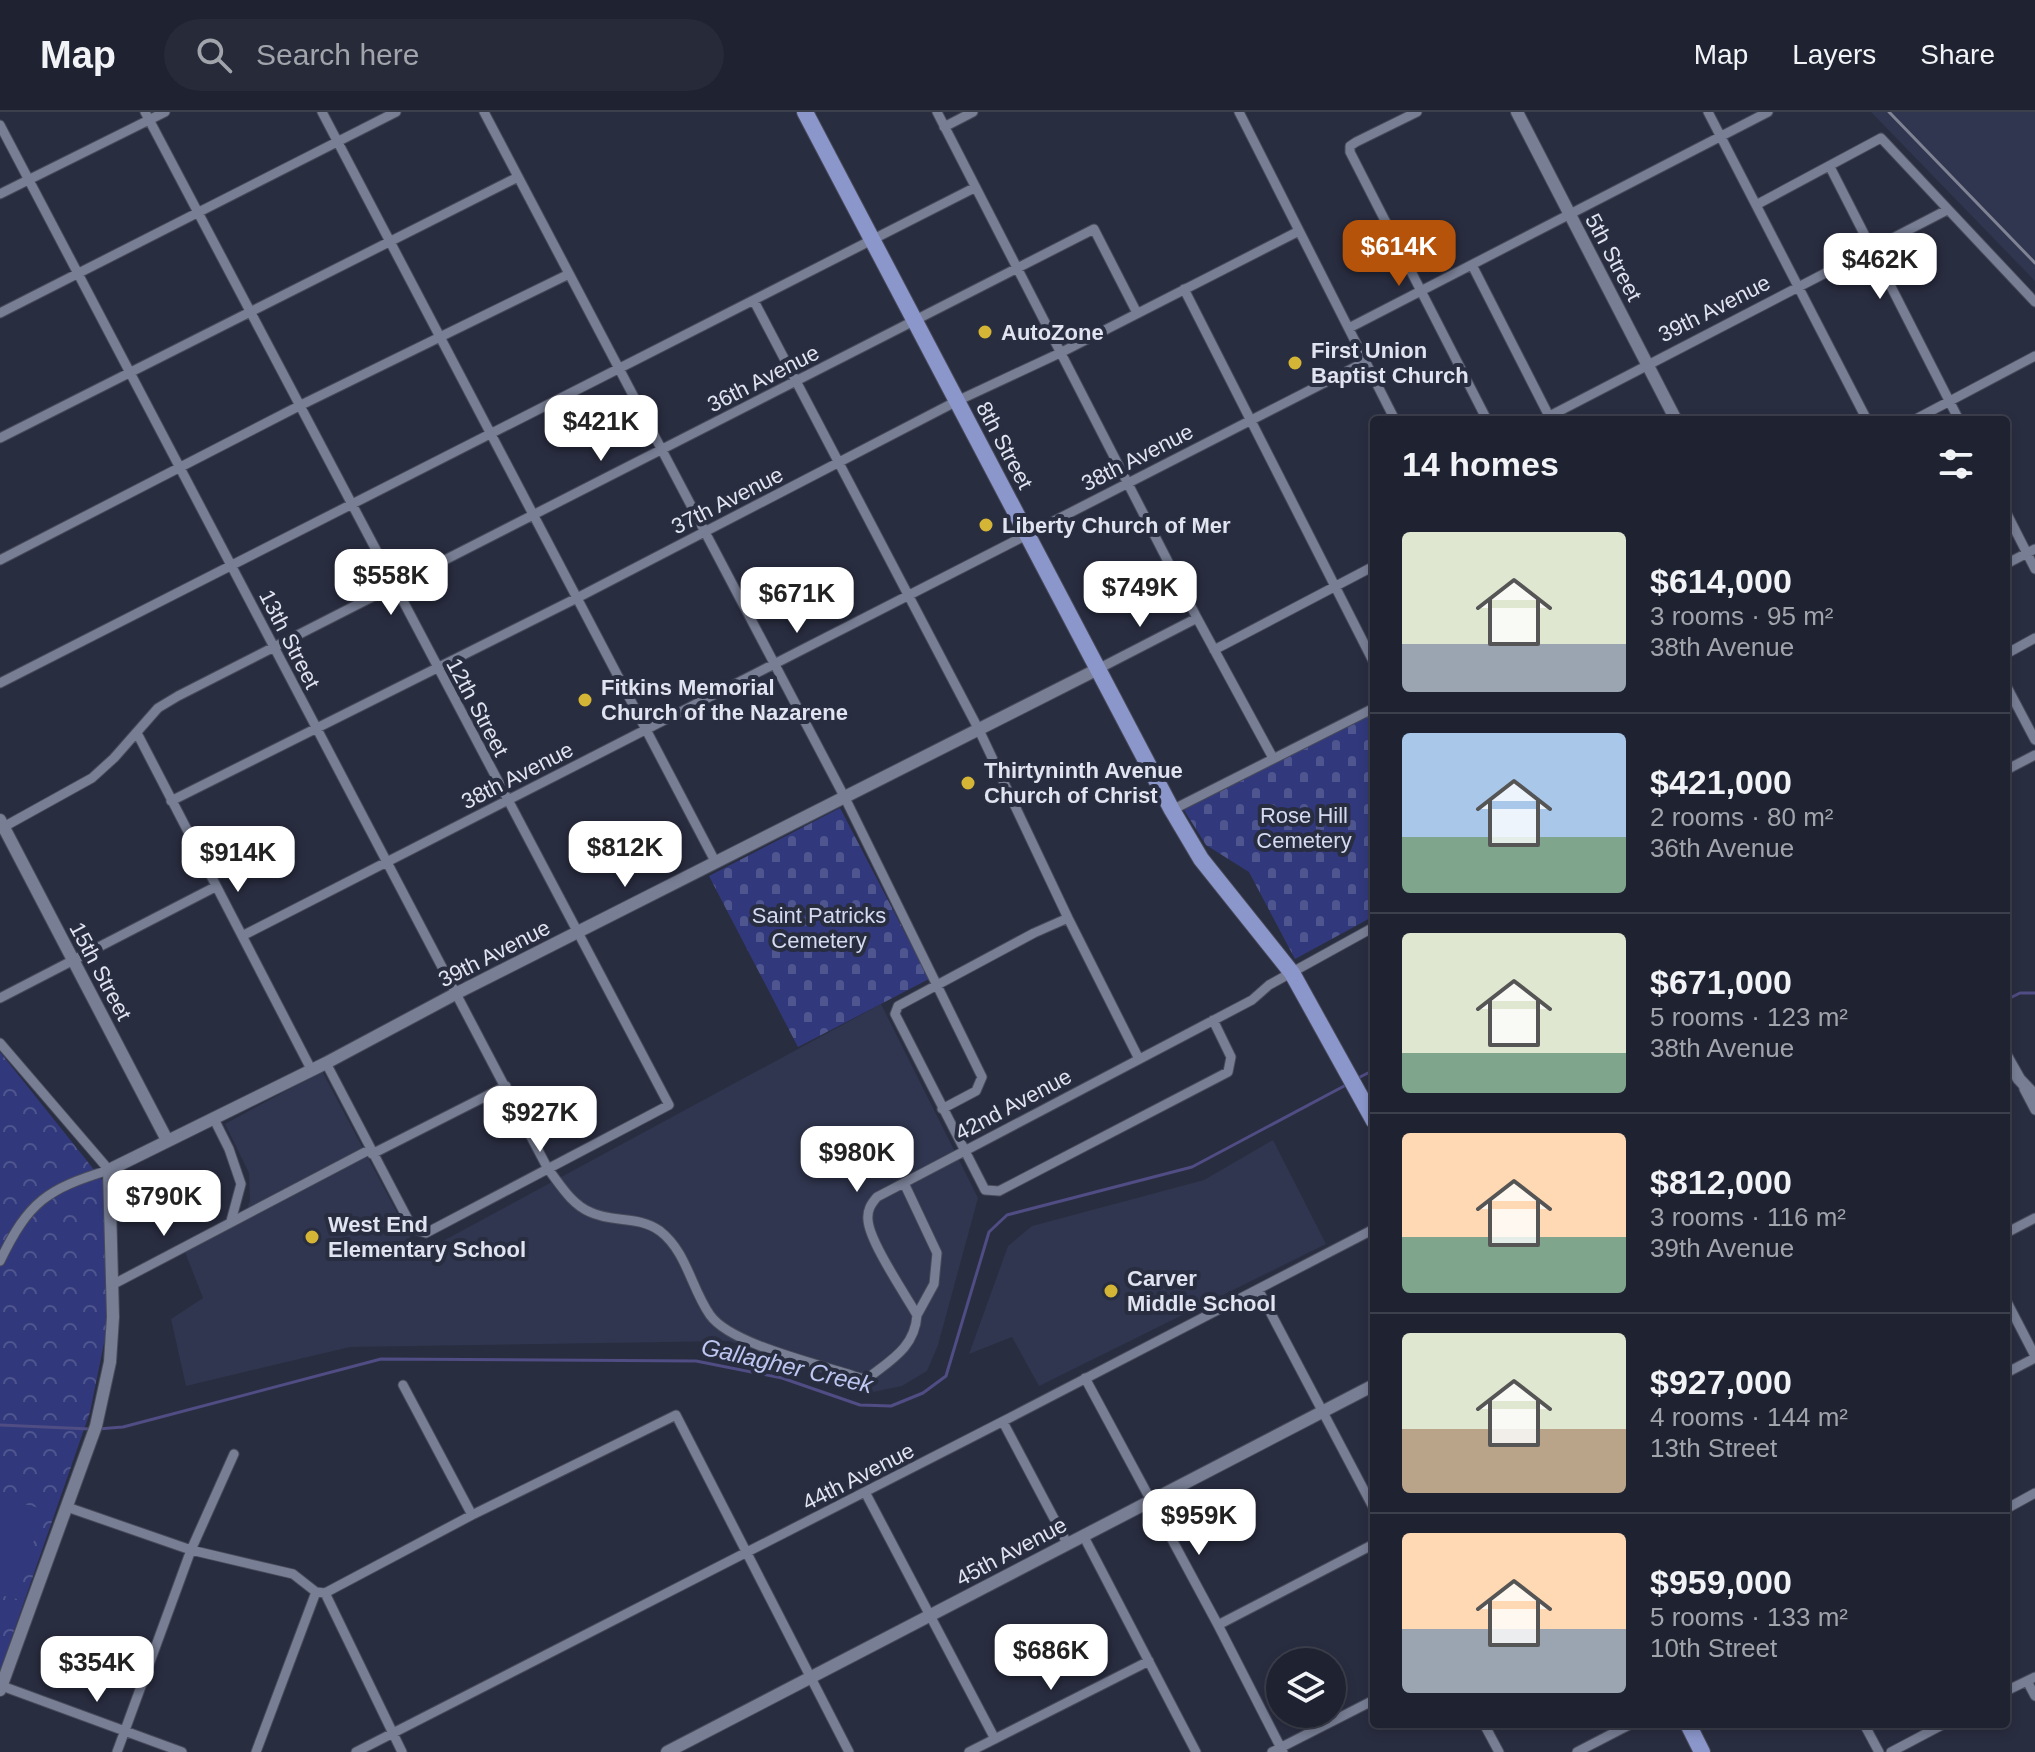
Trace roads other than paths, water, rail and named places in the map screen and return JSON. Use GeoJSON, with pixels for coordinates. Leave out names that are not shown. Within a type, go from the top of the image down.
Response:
{"type":"FeatureCollection","features":[{"type":"Feature","properties":{"kind":"main road","name":"8th Street"},"geometry":{"type":"LineString","coordinates":[[805,112],[1172,810],[1208,870],[1292,973],[1370,1113]]}},
{"type":"Feature","properties":{"kind":"main road"},"geometry":{"type":"LineString","coordinates":[[1690,1728],[1702,1752]]}},
{"type":"Feature","properties":{"kind":"street"},"geometry":{"type":"LineString","coordinates":[[0,194],[147,116],[165,112]]}},
{"type":"Feature","properties":{"kind":"street"},"geometry":{"type":"LineString","coordinates":[[322,112],[716,863]]}},
{"type":"Feature","properties":{"kind":"street"},"geometry":{"type":"LineString","coordinates":[[0,313],[396,112]]}},
{"type":"Feature","properties":{"kind":"street"},"geometry":{"type":"LineString","coordinates":[[484,112],[845,798],[982,1077],[976,1091],[942,1109]]}},
{"type":"Feature","properties":{"kind":"street"},"geometry":{"type":"LineString","coordinates":[[937,112],[1197,618],[1273,758]]}},
{"type":"Feature","properties":{"kind":"street"},"geometry":{"type":"LineString","coordinates":[[944,127],[973,112]]}},
{"type":"Feature","properties":{"kind":"street"},"geometry":{"type":"LineString","coordinates":[[1239,112],[1393,416]]}},
{"type":"Feature","properties":{"kind":"street"},"geometry":{"type":"LineString","coordinates":[[1417,112],[1350,146],[1350,152],[1485,416]]}},
{"type":"Feature","properties":{"kind":"street","name":"5th Street"},"geometry":{"type":"LineString","coordinates":[[1517,112],[1674,416]]}},
{"type":"Feature","properties":{"kind":"street"},"geometry":{"type":"LineString","coordinates":[[1708,112],[1865,416]]}},
{"type":"Feature","properties":{"kind":"street"},"geometry":{"type":"LineString","coordinates":[[1349,328],[1768,112]]}},
{"type":"Feature","properties":{"kind":"street","name":"12th Street"},"geometry":{"type":"LineString","coordinates":[[147,116],[669,1105],[548,1169]]}},
{"type":"Feature","properties":{"kind":"street","name":"13th Street"},"geometry":{"type":"LineString","coordinates":[[0,125],[548,1169]]}},
{"type":"Feature","properties":{"kind":"street"},"geometry":{"type":"LineString","coordinates":[[1756,205],[1881,138],[2035,302]]}},
{"type":"Feature","properties":{"kind":"street"},"geometry":{"type":"LineString","coordinates":[[1830,167],[1957,416]]}},
{"type":"Feature","properties":{"kind":"street"},"geometry":{"type":"LineString","coordinates":[[0,438],[518,177]]}},
{"type":"Feature","properties":{"kind":"street"},"geometry":{"type":"LineString","coordinates":[[0,683],[974,188]]}},
{"type":"Feature","properties":{"kind":"street","name":"39th Avenue"},"geometry":{"type":"LineString","coordinates":[[1550,416],[1947,210]]}},
{"type":"Feature","properties":{"kind":"street","name":"36th Avenue"},"geometry":{"type":"LineString","coordinates":[[1,825],[92,778],[158,708],[1094,229],[1137,313]]}},
{"type":"Feature","properties":{"kind":"street","name":"37th Avenue"},"geometry":{"type":"LineString","coordinates":[[171,801],[577,598],[957,401],[1060,353],[1299,231]]}},
{"type":"Feature","properties":{"kind":"street"},"geometry":{"type":"LineString","coordinates":[[1472,265],[1545,416]]}},
{"type":"Feature","properties":{"kind":"street"},"geometry":{"type":"LineString","coordinates":[[0,560],[439,335],[569,274]]}},
{"type":"Feature","properties":{"kind":"street"},"geometry":{"type":"LineString","coordinates":[[1184,289],[1370,655]]}},
{"type":"Feature","properties":{"kind":"street"},"geometry":{"type":"LineString","coordinates":[[754,301],[979,730],[1139,1059]]}},
{"type":"Feature","properties":{"kind":"street"},"geometry":{"type":"LineString","coordinates":[[1922,416],[2035,356]]}},
{"type":"Feature","properties":{"kind":"street","name":"38th Avenue"},"geometry":{"type":"LineString","coordinates":[[242,936],[1365,362]]}},
{"type":"Feature","properties":{"kind":"street"},"geometry":{"type":"LineString","coordinates":[[2010,518],[2031,551],[2035,569]]}},
{"type":"Feature","properties":{"kind":"street"},"geometry":{"type":"LineString","coordinates":[[2010,562],[2031,551]]}},
{"type":"Feature","properties":{"kind":"street"},"geometry":{"type":"LineString","coordinates":[[1214,650],[1370,568]]}},
{"type":"Feature","properties":{"kind":"street","name":"39th Avenue"},"geometry":{"type":"LineString","coordinates":[[109,1170],[326,1063],[457,993],[1197,618]]}},
{"type":"Feature","properties":{"kind":"street"},"geometry":{"type":"LineString","coordinates":[[2010,652],[2035,638]]}},
{"type":"Feature","properties":{"kind":"street"},"geometry":{"type":"LineString","coordinates":[[2010,693],[2035,740]]}},
{"type":"Feature","properties":{"kind":"street"},"geometry":{"type":"LineString","coordinates":[[1172,810],[1370,710]]}},
{"type":"Feature","properties":{"kind":"street"},"geometry":{"type":"LineString","coordinates":[[137,733],[311,1069]]}},
{"type":"Feature","properties":{"kind":"street"},"geometry":{"type":"LineString","coordinates":[[2010,768],[2035,755]]}},
{"type":"Feature","properties":{"kind":"street","name":"15th Street"},"geometry":{"type":"LineString","coordinates":[[1,825],[167,1140]]}},
{"type":"Feature","properties":{"kind":"street"},"geometry":{"type":"LineString","coordinates":[[0,998],[215,887]]}},
{"type":"Feature","properties":{"kind":"street"},"geometry":{"type":"LineString","coordinates":[[1068,918],[898,1006],[895,1014],[985,1190],[999,1191],[1228,1072],[1231,1057],[1213,1020]]}},
{"type":"Feature","properties":{"kind":"street","name":"42nd Avenue"},"geometry":{"type":"LineString","coordinates":[[917,1315],[871,1232],[868,1222],[871,1204],[964,1150],[1252,1000],[1269,985],[1370,929]]}},
{"type":"Feature","properties":{"kind":"street"},"geometry":{"type":"LineString","coordinates":[[0,1043],[109,1170],[112,1285],[110,1362],[94,1432],[2,1682],[182,1752]]}},
{"type":"Feature","properties":{"kind":"street"},"geometry":{"type":"LineString","coordinates":[[326,1063],[413,1229],[426,1233],[548,1169],[574,1202],[591,1214],[645,1222],[661,1232],[679,1253],[710,1316],[724,1330],[784,1354],[860,1378],[868,1378],[907,1346],[917,1315],[934,1284],[937,1253],[904,1183]]}},
{"type":"Feature","properties":{"kind":"street"},"geometry":{"type":"LineString","coordinates":[[2010,1064],[2035,1110]]}},
{"type":"Feature","properties":{"kind":"street"},"geometry":{"type":"LineString","coordinates":[[2019,1079],[2035,1096]]}},
{"type":"Feature","properties":{"kind":"street"},"geometry":{"type":"LineString","coordinates":[[112,1285],[231,1221],[506,1086]]}},
{"type":"Feature","properties":{"kind":"street"},"geometry":{"type":"LineString","coordinates":[[214,1119],[241,1184],[231,1221]]}},
{"type":"Feature","properties":{"kind":"street"},"geometry":{"type":"LineString","coordinates":[[0,1261],[24,1217],[49,1192],[109,1170]]}},
{"type":"Feature","properties":{"kind":"street"},"geometry":{"type":"LineString","coordinates":[[2010,1231],[2035,1218]]}},
{"type":"Feature","properties":{"kind":"street","name":"44th Avenue"},"geometry":{"type":"LineString","coordinates":[[356,1752],[747,1554],[1370,1231]]}},
{"type":"Feature","properties":{"kind":"street"},"geometry":{"type":"LineString","coordinates":[[1258,1289],[1370,1501]]}},
{"type":"Feature","properties":{"kind":"street"},"geometry":{"type":"LineString","coordinates":[[2010,1308],[2035,1357],[2010,1371]]}},
{"type":"Feature","properties":{"kind":"street"},"geometry":{"type":"LineString","coordinates":[[1085,1378],[1218,1625],[1278,1751],[1370,1702]]}},
{"type":"Feature","properties":{"kind":"street"},"geometry":{"type":"LineString","coordinates":[[403,1385],[472,1515]]}},
{"type":"Feature","properties":{"kind":"street","name":"45th Avenue"},"geometry":{"type":"LineString","coordinates":[[667,1752],[1370,1387]]}},
{"type":"Feature","properties":{"kind":"street"},"geometry":{"type":"LineString","coordinates":[[256,1752],[320,1592],[676,1415],[849,1752]]}},
{"type":"Feature","properties":{"kind":"street"},"geometry":{"type":"LineString","coordinates":[[1003,1422],[1067,1543]]}},
{"type":"Feature","properties":{"kind":"street"},"geometry":{"type":"LineString","coordinates":[[117,1752],[191,1550],[234,1454]]}},
{"type":"Feature","properties":{"kind":"street"},"geometry":{"type":"LineString","coordinates":[[865,1492],[995,1739]]}},
{"type":"Feature","properties":{"kind":"street"},"geometry":{"type":"LineString","coordinates":[[2010,1506],[2035,1493]]}},
{"type":"Feature","properties":{"kind":"street"},"geometry":{"type":"LineString","coordinates":[[67,1507],[191,1550],[293,1574],[320,1592],[402,1752]]}},
{"type":"Feature","properties":{"kind":"street"},"geometry":{"type":"LineString","coordinates":[[1083,1535],[1196,1752]]}},
{"type":"Feature","properties":{"kind":"street"},"geometry":{"type":"LineString","coordinates":[[1218,1625],[1370,1546]]}},
{"type":"Feature","properties":{"kind":"street"},"geometry":{"type":"LineString","coordinates":[[969,1752],[1149,1661]]}},
{"type":"Feature","properties":{"kind":"street"},"geometry":{"type":"LineString","coordinates":[[2010,1689],[2031,1679],[2035,1696]]}},
{"type":"Feature","properties":{"kind":"street"},"geometry":{"type":"LineString","coordinates":[[1486,1728],[1499,1752]]}},
{"type":"Feature","properties":{"kind":"street"},"geometry":{"type":"LineString","coordinates":[[1577,1752],[1623,1728]]}},
{"type":"Feature","properties":{"kind":"street"},"geometry":{"type":"LineString","coordinates":[[1866,1728],[1879,1752]]}},
{"type":"Feature","properties":{"kind":"street"},"geometry":{"type":"LineString","coordinates":[[1891,1752],[1936,1728]]}},
{"type":"Feature","properties":{"kind":"waterway","name":"Gallagher Creek"},"geometry":{"type":"LineString","coordinates":[[2010,998],[2020,993],[2035,993]]}},
{"type":"Feature","properties":{"kind":"waterway","name":"Gallagher Creek"},"geometry":{"type":"LineString","coordinates":[[1356,1079],[1370,1072]]}},
{"type":"Feature","properties":{"kind":"waterway","name":"Gallagher Creek"},"geometry":{"type":"LineString","coordinates":[[98,1429],[123,1427],[381,1359],[696,1361],[782,1378],[860,1405],[891,1406],[923,1393],[946,1376],[989,1232],[1007,1215],[1192,1167],[1346,1085]]}},
{"type":"Feature","properties":{"kind":"waterway","name":"Gallagher Creek"},"geometry":{"type":"LineString","coordinates":[[0,1425],[90,1429]]}},
{"type":"Feature","properties":{"kind":"railway"},"geometry":{"type":"LineString","coordinates":[[1889,112],[2035,263]]}},
{"type":"Feature","properties":{"kind":"place","name":"AutoZone"},"geometry":{"type":"Point","coordinates":[985,332]}},
{"type":"Feature","properties":{"kind":"place","name":"First Union Baptist Church"},"geometry":{"type":"Point","coordinates":[1295,363]}},
{"type":"Feature","properties":{"kind":"place","name":"Liberty Church of Mer"},"geometry":{"type":"Point","coordinates":[986,525]}},
{"type":"Feature","properties":{"kind":"place","name":"Fitkins Memorial Church of the Nazarene"},"geometry":{"type":"Point","coordinates":[585,700]}},
{"type":"Feature","properties":{"kind":"place","name":"Thirtyninth Avenue Church of Christ"},"geometry":{"type":"Point","coordinates":[968,783]}},
{"type":"Feature","properties":{"kind":"place","name":"West End Elementary School"},"geometry":{"type":"Point","coordinates":[312,1237]}},
{"type":"Feature","properties":{"kind":"place","name":"Carver Middle School"},"geometry":{"type":"Point","coordinates":[1111,1291]}},
{"type":"Feature","properties":{"kind":"park label","name":"Rose Hill Cemetery"},"geometry":{"type":"Point","coordinates":[1304,828]}},
{"type":"Feature","properties":{"kind":"park label","name":"Saint Patricks Cemetery"},"geometry":{"type":"Point","coordinates":[819,928]}}]}
